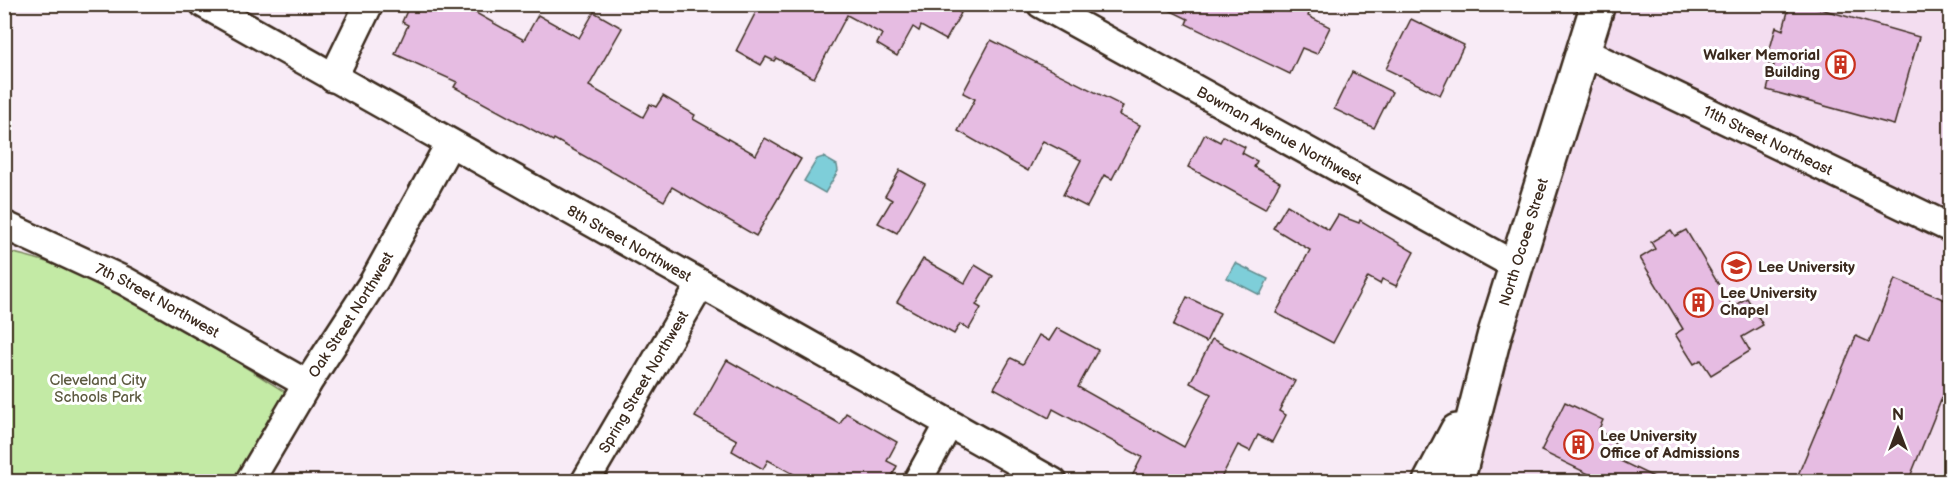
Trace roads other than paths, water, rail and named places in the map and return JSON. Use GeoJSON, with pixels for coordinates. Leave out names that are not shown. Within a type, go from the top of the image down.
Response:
{"type":"FeatureCollection","features":[{"type":"Feature","properties":{"kind":"main road","name":"North Ocoee Street"},"geometry":{"type":"LineString","coordinates":[[1457,482],[1494,337],[1598,4]]}},
{"type":"Feature","properties":{"kind":"main road"},"geometry":{"type":"LineString","coordinates":[[1430,482],[1470,402],[1494,337]]}},
{"type":"Feature","properties":{"kind":"street","name":"8th Street Northwest"},"geometry":{"type":"LineString","coordinates":[[204,4],[1053,482]]}},
{"type":"Feature","properties":{"kind":"street"},"geometry":{"type":"LineString","coordinates":[[333,78],[369,4]]}},
{"type":"Feature","properties":{"kind":"street","name":"Bowman Avenue Northwest"},"geometry":{"type":"LineString","coordinates":[[1041,4],[1516,266]]}},
{"type":"Feature","properties":{"kind":"street","name":"11th Street Northeast"},"geometry":{"type":"LineString","coordinates":[[1584,52],[1950,228]]}},
{"type":"Feature","properties":{"kind":"street","name":"Oak Street Northwest"},"geometry":{"type":"LineString","coordinates":[[249,482],[307,384],[374,281],[450,143]]}},
{"type":"Feature","properties":{"kind":"street","name":"7th Street Northwest"},"geometry":{"type":"LineString","coordinates":[[4,225],[125,281],[307,384]]}},
{"type":"Feature","properties":{"kind":"street","name":"Spring Street Northwest"},"geometry":{"type":"LineString","coordinates":[[585,482],[701,284]]}},
{"type":"Feature","properties":{"kind":"street"},"geometry":{"type":"LineString","coordinates":[[916,482],[949,424]]}},
{"type":"Feature","properties":{"kind":"water"},"geometry":{"type":"Polygon","coordinates":[[[823,157],[837,165],[838,171],[825,193],[804,181],[817,159],[823,157]]]}},
{"type":"Feature","properties":{"kind":"water"},"geometry":{"type":"Polygon","coordinates":[[[1235,263],[1268,279],[1260,295],[1227,278],[1235,263]]]}},
{"type":"Feature","properties":{"kind":"place","name":"Walker Memorial Building"},"geometry":{"type":"Point","coordinates":[1841,64]}},
{"type":"Feature","properties":{"kind":"place","name":"Lee University"},"geometry":{"type":"Point","coordinates":[1737,267]}},
{"type":"Feature","properties":{"kind":"place","name":"Lee University Chapel"},"geometry":{"type":"Point","coordinates":[1699,302]}},
{"type":"Feature","properties":{"kind":"place","name":"Lee University Office of Admissions"},"geometry":{"type":"Point","coordinates":[1579,445]}},
{"type":"Feature","properties":{"kind":"park label","name":"Cleveland City Schools Park"},"geometry":{"type":"Point","coordinates":[98,388]}}]}
